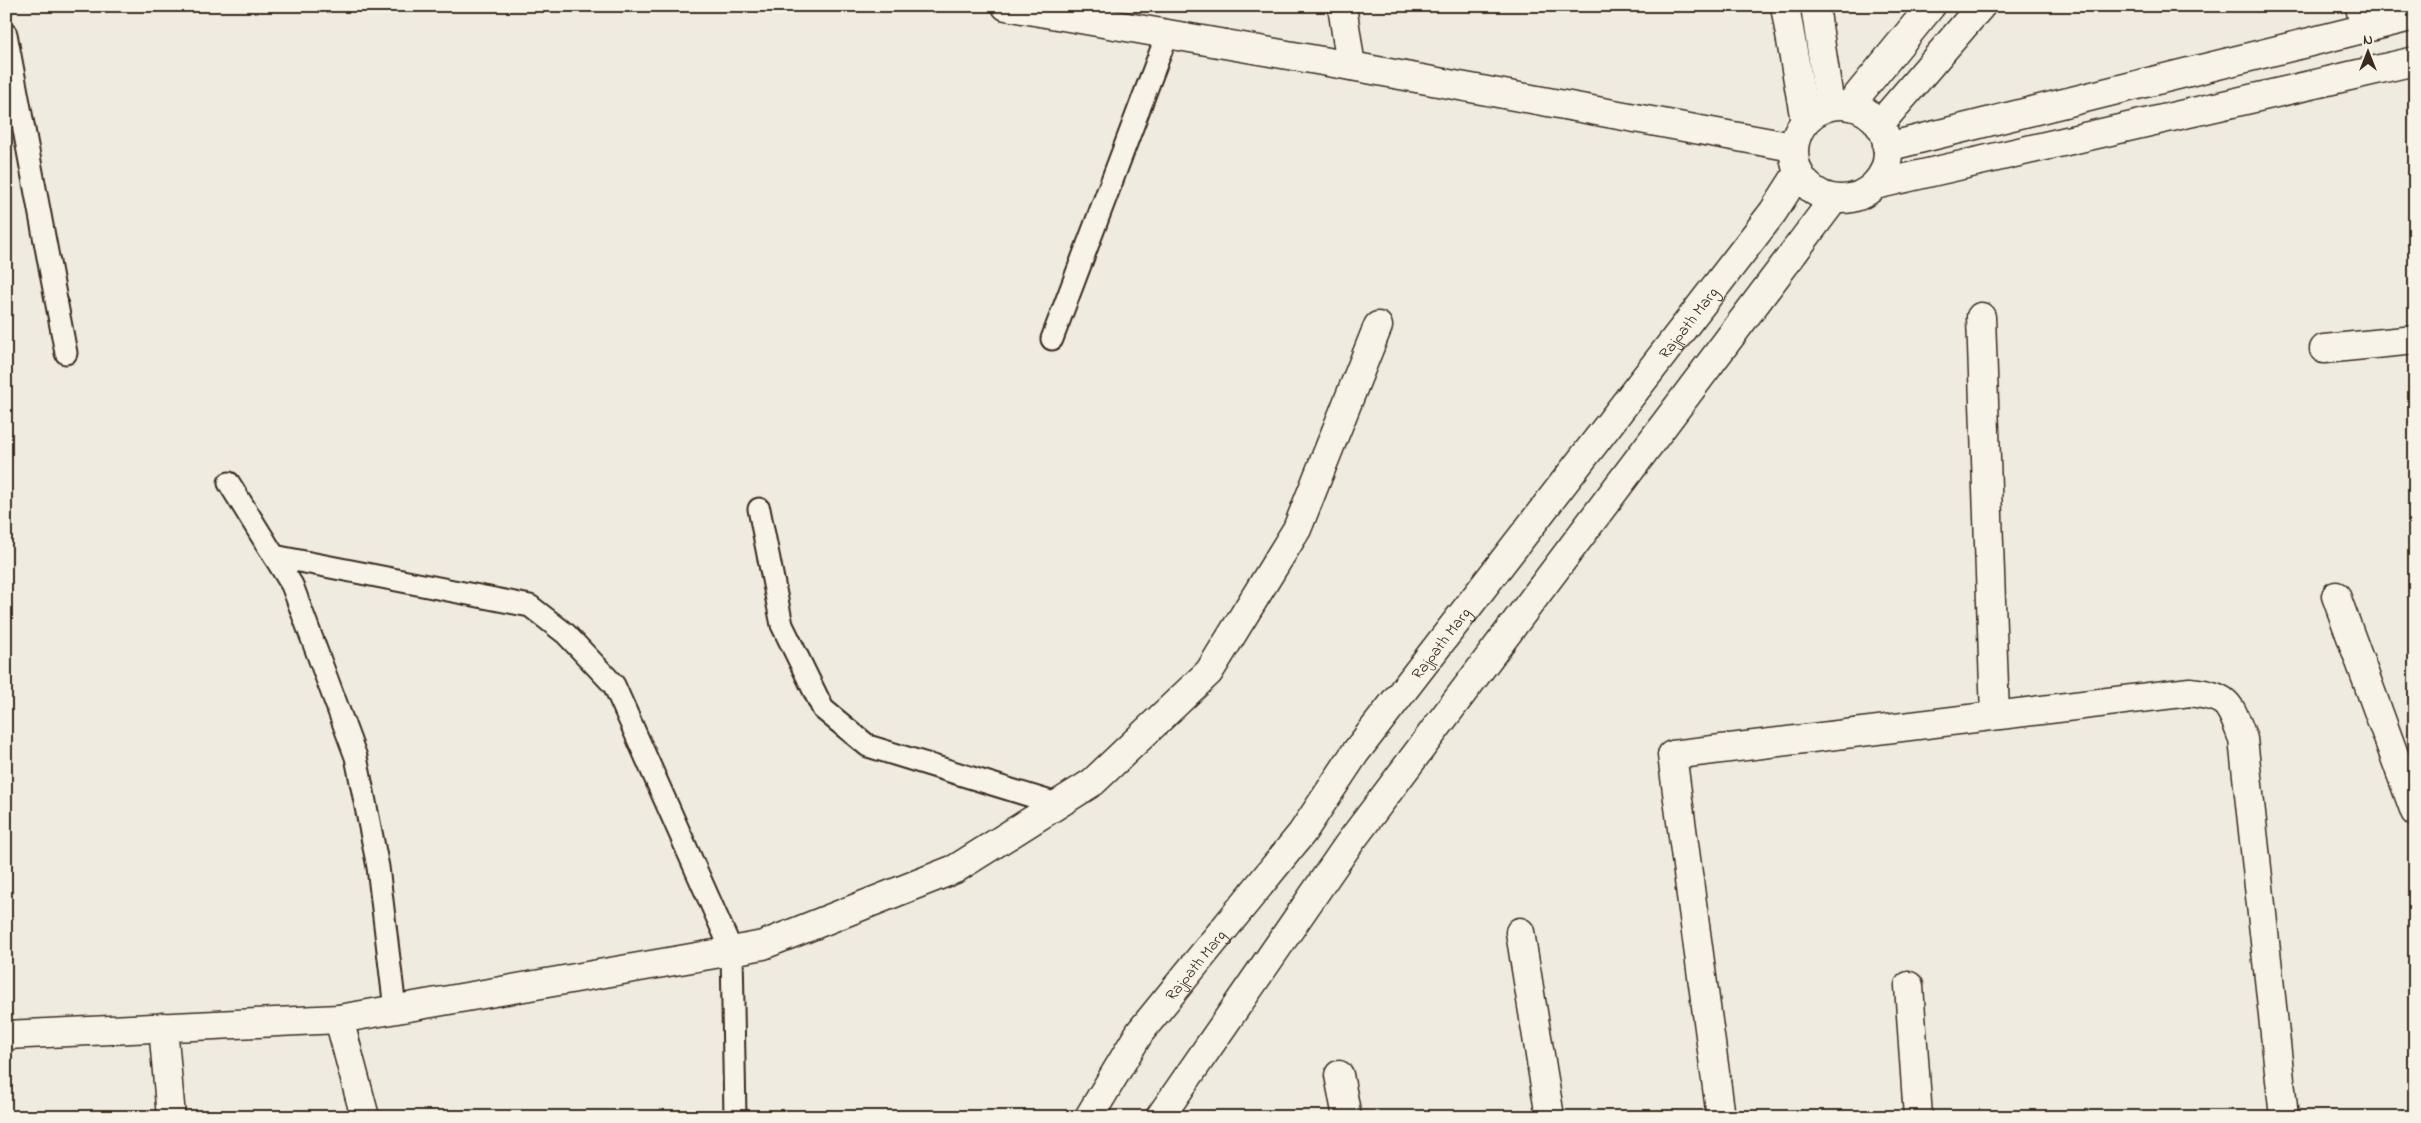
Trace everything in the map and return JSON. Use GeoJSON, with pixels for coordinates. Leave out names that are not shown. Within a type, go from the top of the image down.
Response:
{"type":"FeatureCollection","features":[{"type":"Feature","properties":{"kind":"street"},"geometry":{"type":"LineString","coordinates":[[1006,6],[1351,66],[1795,160]]}},
{"type":"Feature","properties":{"kind":"street"},"geometry":{"type":"LineString","coordinates":[[1342,6],[1351,66]]}},
{"type":"Feature","properties":{"kind":"street"},"geometry":{"type":"LineString","coordinates":[[1785,6],[1805,121]]}},
{"type":"Feature","properties":{"kind":"street"},"geometry":{"type":"LineString","coordinates":[[1816,6],[1839,106]]}},
{"type":"Feature","properties":{"kind":"street"},"geometry":{"type":"LineString","coordinates":[[1931,6],[1839,106],[1805,121],[1796,134],[1795,160],[1812,190],[1834,199],[1856,197],[1875,185],[2415,60]]}},
{"type":"Feature","properties":{"kind":"street"},"geometry":{"type":"LineString","coordinates":[[1883,136],[1981,6]]}},
{"type":"Feature","properties":{"kind":"street"},"geometry":{"type":"LineString","coordinates":[[1883,136],[2362,17],[2415,16]]}},
{"type":"Feature","properties":{"kind":"street"},"geometry":{"type":"LineString","coordinates":[[1839,106],[1866,112],[1883,136],[1886,167],[1875,185]]}},
{"type":"Feature","properties":{"kind":"street","name":"Rajpath Marg"},"geometry":{"type":"LineString","coordinates":[[1089,1117],[1140,1032],[1302,833],[1355,753],[1760,227],[1795,160]]}},
{"type":"Feature","properties":{"kind":"street"},"geometry":{"type":"LineString","coordinates":[[1160,1117],[1348,845],[1834,199]]}},
{"type":"Feature","properties":{"kind":"street"},"geometry":{"type":"LineString","coordinates":[[1981,317],[1995,715]]}},
{"type":"Feature","properties":{"kind":"street"},"geometry":{"type":"LineString","coordinates":[[6,1034],[339,1019],[732,951],[763,945],[956,869],[1094,782],[1209,672],[1297,529],[1378,326]]}},
{"type":"Feature","properties":{"kind":"street"},"geometry":{"type":"LineString","coordinates":[[2324,349],[2415,340]]}},
{"type":"Feature","properties":{"kind":"street"},"geometry":{"type":"LineString","coordinates":[[2336,596],[2415,812]]}},
{"type":"Feature","properties":{"kind":"street"},"geometry":{"type":"LineString","coordinates":[[1722,1117],[1672,755],[2190,692],[2216,695],[2232,709],[2243,739],[2284,1117]]}},
{"type":"Feature","properties":{"kind":"street"},"geometry":{"type":"LineString","coordinates":[[1520,932],[1550,1117]]}},
{"type":"Feature","properties":{"kind":"street"},"geometry":{"type":"LineString","coordinates":[[1909,986],[1918,1117]]}},
{"type":"Feature","properties":{"kind":"street"},"geometry":{"type":"LineString","coordinates":[[339,1019],[365,1117]]}},
{"type":"Feature","properties":{"kind":"street"},"geometry":{"type":"LineString","coordinates":[[163,1027],[172,1117]]}},
{"type":"Feature","properties":{"kind":"street"},"geometry":{"type":"LineString","coordinates":[[1339,1075],[1347,1117]]}},
{"type":"Feature","properties":{"kind":"lane"},"geometry":{"type":"LineString","coordinates":[[6,34],[66,353]]}},
{"type":"Feature","properties":{"kind":"lane"},"geometry":{"type":"LineString","coordinates":[[1052,339],[1167,35]]}},
{"type":"Feature","properties":{"kind":"lane"},"geometry":{"type":"LineString","coordinates":[[229,483],[292,585],[356,757],[378,867],[395,1009]]}},
{"type":"Feature","properties":{"kind":"lane"},"geometry":{"type":"LineString","coordinates":[[759,509],[782,625],[823,709],[868,746],[1057,804]]}},
{"type":"Feature","properties":{"kind":"lane"},"geometry":{"type":"LineString","coordinates":[[274,556],[530,606],[566,634],[614,685],[732,951],[735,1117]]}}]}
